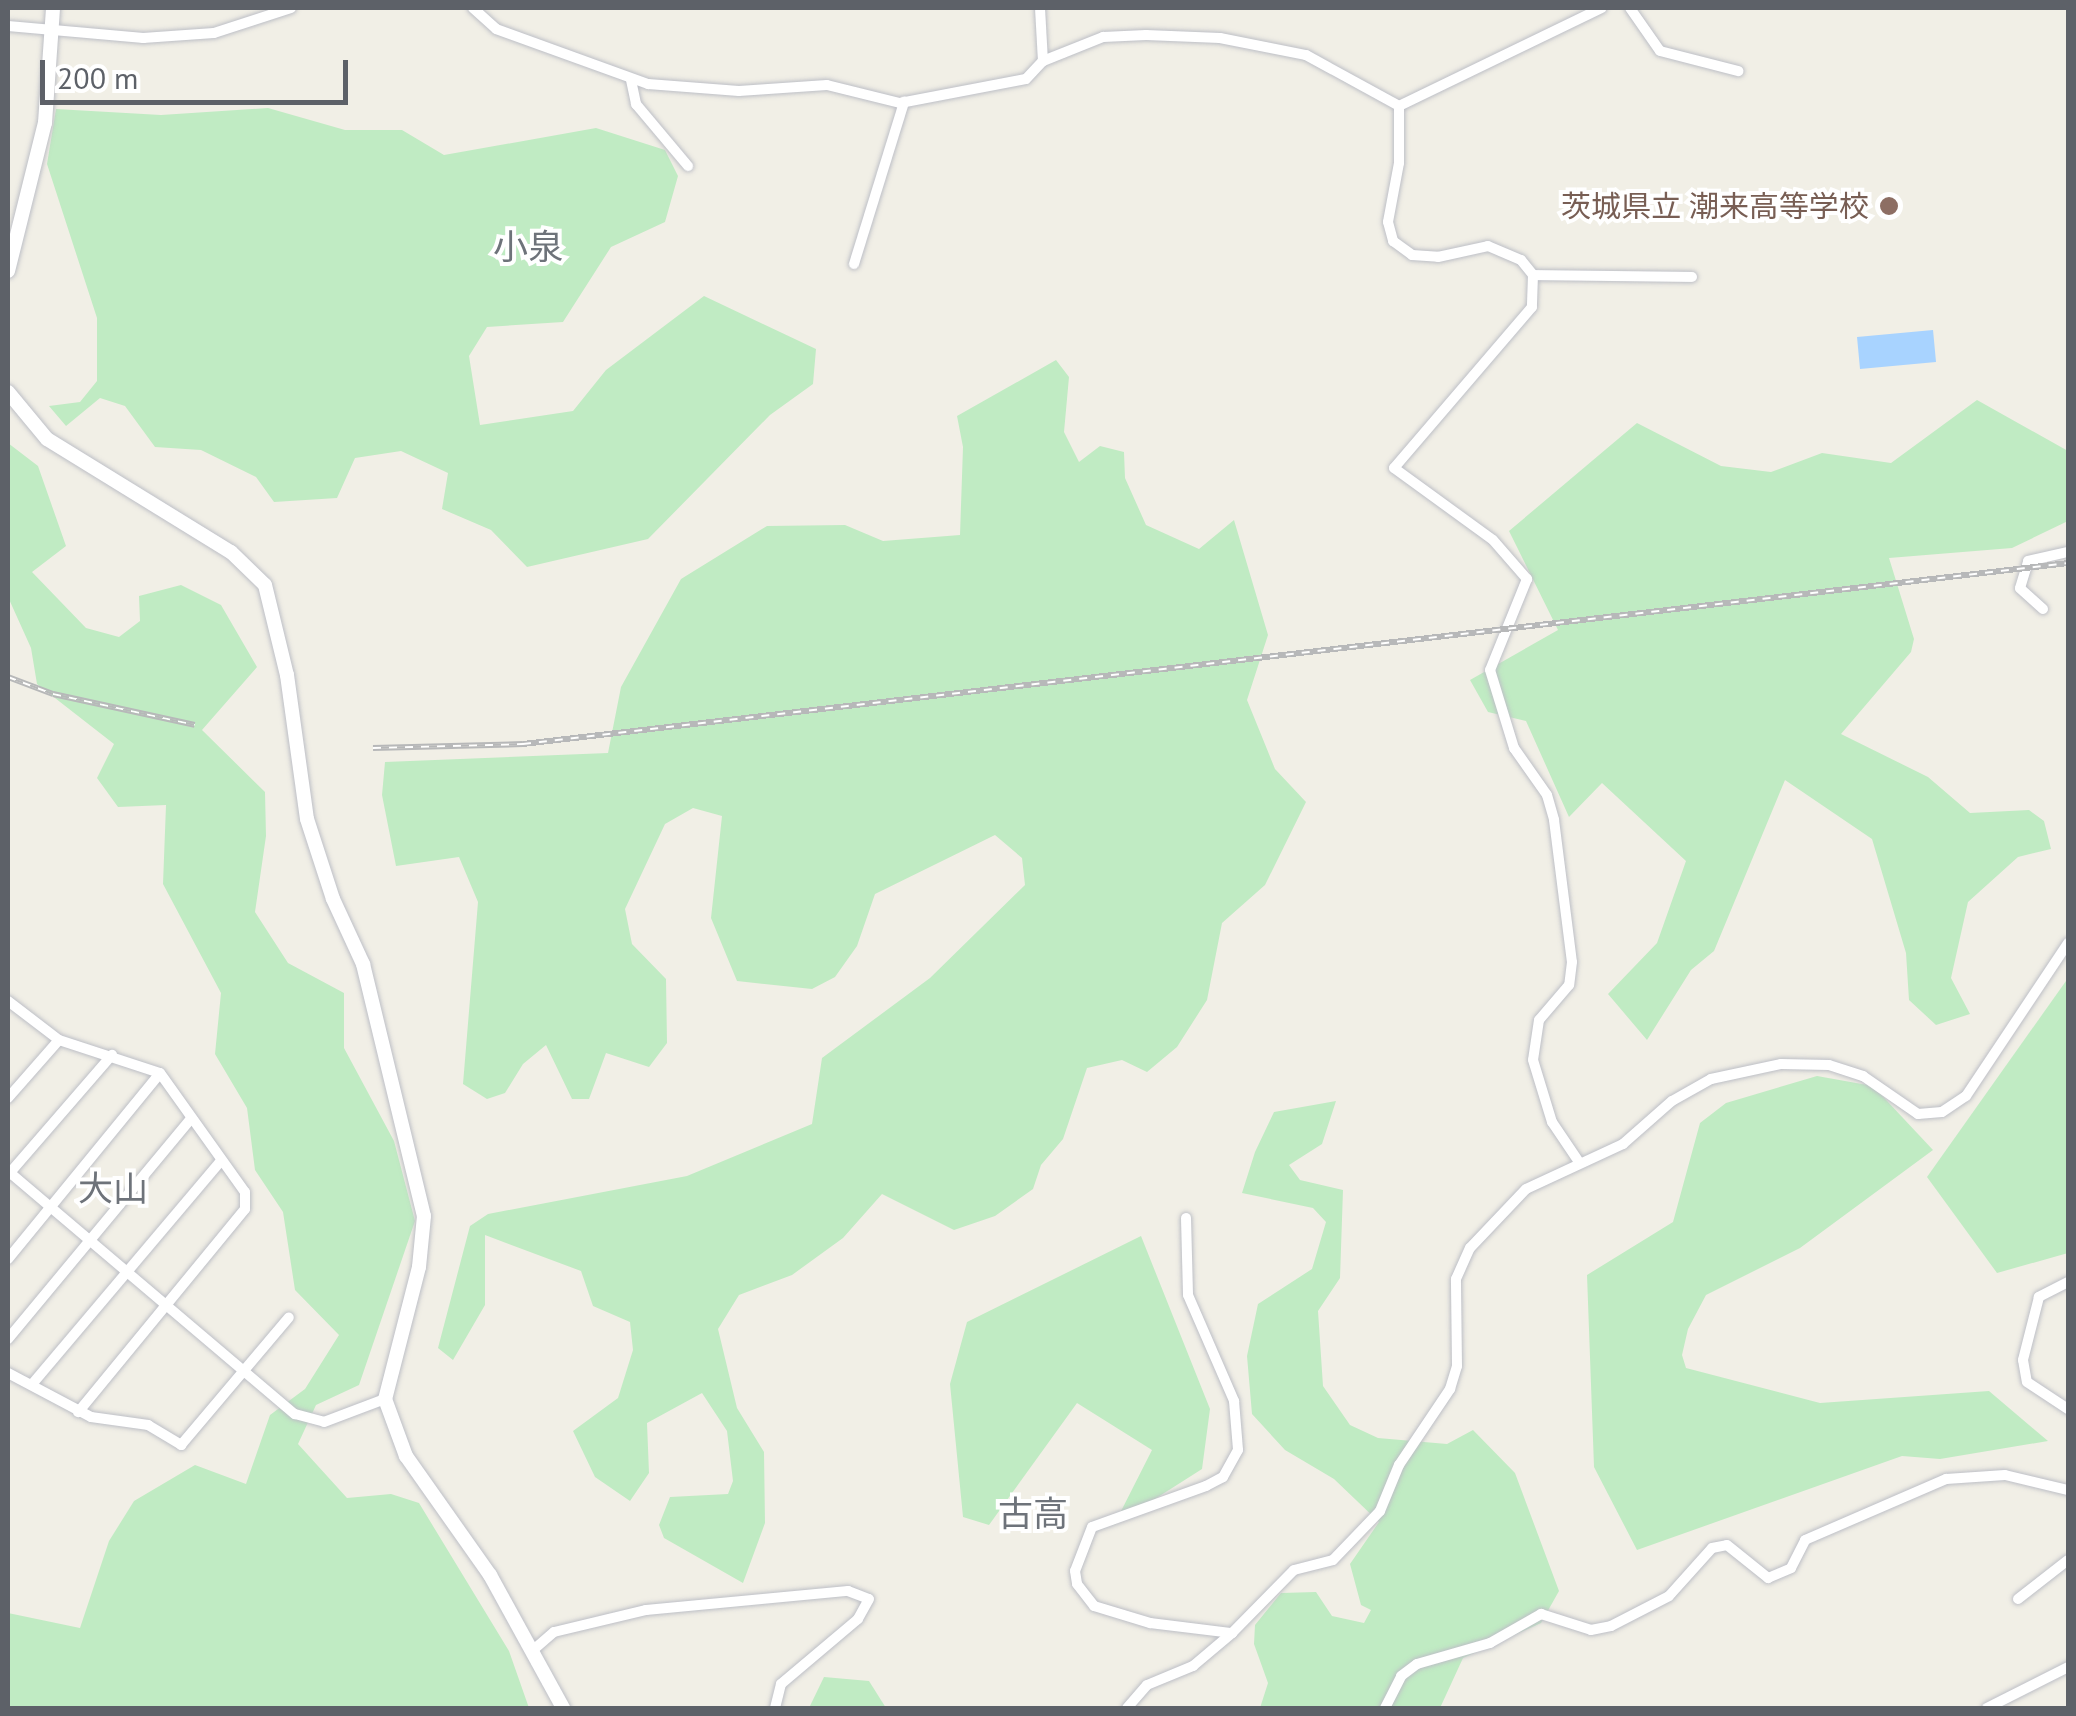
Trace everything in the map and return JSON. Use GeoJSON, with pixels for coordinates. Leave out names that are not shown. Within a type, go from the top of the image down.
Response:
{"type":"FeatureCollection","features":[{"type":"Feature","properties":{"kind":"street"},"geometry":{"type":"LineString","coordinates":[[8,271],[45,123],[53,8]]}},
{"type":"Feature","properties":{"kind":"street"},"geometry":{"type":"LineString","coordinates":[[8,26],[142,38],[214,34],[291,8]]}},
{"type":"Feature","properties":{"kind":"street"},"geometry":{"type":"LineString","coordinates":[[473,8],[496,30],[601,62],[631,80],[739,91],[827,85],[904,102],[1026,79],[1043,61],[1102,36],[1249,41],[1306,55],[1398,106]]}},
{"type":"Feature","properties":{"kind":"street"},"geometry":{"type":"LineString","coordinates":[[1040,8],[1043,61]]}},
{"type":"Feature","properties":{"kind":"street"},"geometry":{"type":"LineString","coordinates":[[1398,106],[1602,8]]}},
{"type":"Feature","properties":{"kind":"street"},"geometry":{"type":"LineString","coordinates":[[1630,8],[1660,52],[1738,71]]}},
{"type":"Feature","properties":{"kind":"street"},"geometry":{"type":"LineString","coordinates":[[631,80],[636,104],[688,166]]}},
{"type":"Feature","properties":{"kind":"street"},"geometry":{"type":"LineString","coordinates":[[854,264],[904,102]]}},
{"type":"Feature","properties":{"kind":"street"},"geometry":{"type":"LineString","coordinates":[[1398,106],[1399,163],[1388,222],[1392,241],[1412,254],[1438,257],[1488,246],[1521,260],[1533,275],[1535,292],[1524,318],[1394,468],[1493,540],[1527,579],[1490,670],[1514,748],[1547,796],[1554,820],[1572,962],[1568,985],[1538,1020],[1532,1060],[1552,1122],[1579,1162]]}},
{"type":"Feature","properties":{"kind":"street"},"geometry":{"type":"LineString","coordinates":[[1533,275],[1692,277]]}},
{"type":"Feature","properties":{"kind":"street"},"geometry":{"type":"LineString","coordinates":[[8,392],[47,439],[231,552],[265,585],[286,675],[307,819],[332,899],[363,964],[424,1216],[418,1267],[384,1399],[406,1456],[490,1575],[563,1708]]}},
{"type":"Feature","properties":{"kind":"street"},"geometry":{"type":"LineString","coordinates":[[2043,610],[2020,588],[2028,561],[2068,552]]}},
{"type":"Feature","properties":{"kind":"street"},"geometry":{"type":"LineString","coordinates":[[1128,1708],[1147,1686],[1193,1666],[1294,1570],[1334,1560],[1380,1511],[1399,1465],[1450,1389],[1457,1366],[1456,1279],[1470,1248],[1526,1189],[1623,1144],[1672,1101],[1712,1080],[1781,1064],[1829,1064],[1863,1076],[1918,1114],[1942,1112],[1966,1096],[2068,943]]}},
{"type":"Feature","properties":{"kind":"street"},"geometry":{"type":"LineString","coordinates":[[10,1008],[59,1040],[160,1073],[219,1163],[245,1192],[245,1209],[78,1412]]}},
{"type":"Feature","properties":{"kind":"street"},"geometry":{"type":"LineString","coordinates":[[8,1098],[59,1040]]}},
{"type":"Feature","properties":{"kind":"street"},"geometry":{"type":"LineString","coordinates":[[112,1056],[8,1174],[309,1420],[324,1422],[384,1399]]}},
{"type":"Feature","properties":{"kind":"street"},"geometry":{"type":"LineString","coordinates":[[8,1260],[160,1073]]}},
{"type":"Feature","properties":{"kind":"street"},"geometry":{"type":"LineString","coordinates":[[8,1339],[88,1238],[190,1120]]}},
{"type":"Feature","properties":{"kind":"street"},"geometry":{"type":"LineString","coordinates":[[34,1382],[219,1163]]}},
{"type":"Feature","properties":{"kind":"street"},"geometry":{"type":"LineString","coordinates":[[1186,1218],[1188,1295],[1234,1401],[1238,1450],[1224,1477],[1092,1526],[1075,1570],[1077,1584],[1094,1606],[1232,1633]]}},
{"type":"Feature","properties":{"kind":"street"},"geometry":{"type":"LineString","coordinates":[[2068,1282],[2039,1297],[2022,1360],[2027,1382],[2068,1408]]}},
{"type":"Feature","properties":{"kind":"street"},"geometry":{"type":"LineString","coordinates":[[8,1373],[34,1382],[78,1412],[148,1425],[181,1445],[289,1317]]}},
{"type":"Feature","properties":{"kind":"street"},"geometry":{"type":"LineString","coordinates":[[1385,1708],[1401,1676],[1418,1664],[1490,1643],[1542,1614],[1591,1630],[1611,1626],[1669,1596],[1712,1548],[1727,1546],[1768,1578],[1792,1568],[1805,1540],[1946,1478],[2005,1476],[2068,1490]]}},
{"type":"Feature","properties":{"kind":"street"},"geometry":{"type":"LineString","coordinates":[[2018,1599],[2068,1560]]}},
{"type":"Feature","properties":{"kind":"street"},"geometry":{"type":"LineString","coordinates":[[532,1652],[554,1632],[646,1610],[848,1591],[869,1598],[858,1619],[780,1684],[775,1708]]}},
{"type":"Feature","properties":{"kind":"street"},"geometry":{"type":"LineString","coordinates":[[1987,1708],[2003,1705],[2068,1667]]}},
{"type":"Feature","properties":{"kind":"green space"},"geometry":{"type":"Polygon","coordinates":[[[268,108],[345,130],[402,130],[444,155],[596,128],[665,150],[678,176],[665,222],[611,247],[563,322],[487,327],[469,356],[480,425],[573,411],[606,370],[704,296],[816,349],[813,384],[770,415],[648,539],[527,567],[491,530],[442,509],[448,473],[401,451],[355,458],[337,498],[274,502],[256,477],[201,450],[155,447],[125,406],[100,398],[66,426],[49,406],[80,402],[97,381],[97,318],[47,164],[56,109],[161,115],[268,108]]]}},
{"type":"Feature","properties":{"kind":"green space"},"geometry":{"type":"Polygon","coordinates":[[[1056,360],[1069,377],[1064,432],[1079,462],[1100,446],[1124,452],[1125,478],[1146,525],[1199,549],[1234,520],[1268,635],[1247,700],[1275,769],[1306,802],[1265,885],[1222,923],[1207,1000],[1177,1047],[1147,1072],[1122,1060],[1087,1068],[1063,1139],[1041,1165],[1033,1189],[995,1216],[954,1230],[882,1194],[843,1238],[792,1275],[739,1295],[718,1329],[737,1408],[764,1452],[765,1523],[743,1583],[664,1538],[659,1525],[670,1497],[728,1494],[733,1481],[727,1431],[702,1393],[647,1423],[649,1473],[630,1501],[595,1477],[573,1431],[618,1398],[633,1350],[630,1322],[593,1306],[581,1271],[485,1235],[485,1305],[453,1360],[438,1348],[470,1226],[488,1214],[687,1176],[812,1124],[822,1058],[930,978],[1025,885],[1022,858],[995,835],[875,894],[857,946],[835,977],[812,989],[737,981],[711,918],[722,816],[693,808],[665,824],[625,909],[632,944],[666,979],[667,1043],[649,1067],[606,1053],[589,1099],[572,1099],[546,1045],[523,1064],[505,1093],[487,1099],[463,1084],[478,902],[459,857],[396,866],[382,795],[385,762],[608,753],[621,687],[681,579],[767,526],[845,525],[883,541],[960,535],[963,447],[957,416],[1056,360]]]}},
{"type":"Feature","properties":{"kind":"green space"},"geometry":{"type":"Polygon","coordinates":[[[1977,400],[2068,451],[2068,521],[2012,548],[1889,558],[1914,639],[1911,652],[1841,734],[1928,777],[1970,813],[2029,810],[2044,821],[2051,849],[2018,857],[1968,902],[1951,978],[1970,1014],[1936,1025],[1909,1000],[1906,953],[1872,839],[1785,780],[1714,951],[1691,970],[1647,1040],[1608,994],[1657,943],[1686,861],[1602,783],[1569,817],[1526,721],[1488,712],[1470,680],[1558,630],[1509,531],[1637,423],[1721,466],[1771,472],[1822,453],[1891,463],[1977,400]]]}},
{"type":"Feature","properties":{"kind":"green space"},"geometry":{"type":"Polygon","coordinates":[[[8,443],[38,466],[66,546],[32,572],[86,628],[119,637],[140,621],[139,596],[181,585],[221,605],[257,667],[202,730],[265,792],[266,836],[255,912],[288,963],[344,993],[344,1048],[394,1141],[415,1221],[359,1385],[316,1405],[298,1444],[347,1498],[391,1494],[419,1503],[509,1651],[529,1708],[8,1708],[8,1613],[80,1628],[109,1541],[134,1501],[195,1465],[246,1484],[270,1415],[305,1389],[339,1335],[295,1290],[283,1212],[255,1170],[247,1108],[215,1054],[221,993],[163,884],[166,805],[118,807],[97,778],[114,744],[37,684],[31,648],[8,597],[8,443]]]}},
{"type":"Feature","properties":{"kind":"green space"},"geometry":{"type":"Polygon","coordinates":[[[2066,981],[2068,1253],[1997,1273],[1927,1177],[2066,981]]]}},
{"type":"Feature","properties":{"kind":"green space"},"geometry":{"type":"Polygon","coordinates":[[[1817,1076],[1873,1086],[1933,1150],[1800,1248],[1706,1295],[1688,1329],[1682,1355],[1686,1368],[1820,1403],[1989,1391],[2048,1441],[1940,1459],[1902,1456],[1637,1550],[1594,1467],[1587,1275],[1673,1222],[1700,1123],[1726,1103],[1817,1076]]]}},
{"type":"Feature","properties":{"kind":"green space"},"geometry":{"type":"Polygon","coordinates":[[[1336,1101],[1322,1144],[1289,1165],[1300,1180],[1343,1190],[1340,1278],[1318,1311],[1323,1386],[1350,1425],[1378,1438],[1447,1444],[1473,1430],[1515,1473],[1559,1591],[1541,1623],[1463,1658],[1440,1708],[1260,1708],[1268,1683],[1254,1644],[1255,1625],[1281,1593],[1316,1592],[1332,1616],[1364,1623],[1371,1610],[1361,1605],[1350,1564],[1379,1522],[1334,1479],[1285,1450],[1252,1414],[1247,1356],[1258,1304],[1312,1269],[1326,1222],[1313,1208],[1242,1193],[1255,1152],[1274,1112],[1336,1101]]]}},
{"type":"Feature","properties":{"kind":"green space"},"geometry":{"type":"Polygon","coordinates":[[[1141,1236],[1210,1409],[1202,1469],[1114,1525],[1152,1450],[1077,1403],[989,1525],[963,1517],[950,1384],[967,1322],[1141,1236]]]}},
{"type":"Feature","properties":{"kind":"green space"},"geometry":{"type":"Polygon","coordinates":[[[824,1677],[869,1681],[886,1708],[809,1708],[824,1677]]]}},
{"type":"Feature","properties":{"kind":"water"},"geometry":{"type":"Polygon","coordinates":[[[1933,330],[1936,362],[1860,369],[1857,337],[1933,330]]]}},
{"type":"Feature","properties":{"kind":"railway"},"geometry":{"type":"LineString","coordinates":[[373,748],[523,744],[2068,563]]}},
{"type":"Feature","properties":{"kind":"railway"},"geometry":{"type":"LineString","coordinates":[[8,677],[53,694],[195,725]]}},
{"type":"Feature","properties":{"kind":"place","name":"茨城県立 潮来高等学校"},"geometry":{"type":"Point","coordinates":[1889,206]}},
{"type":"Feature","properties":{"kind":"district","name":"小泉"},"geometry":{"type":"Point","coordinates":[528,246]}},
{"type":"Feature","properties":{"kind":"district","name":"大山"},"geometry":{"type":"Point","coordinates":[113,1188]}},
{"type":"Feature","properties":{"kind":"district","name":"古高"},"geometry":{"type":"Point","coordinates":[1033,1513]}}]}
